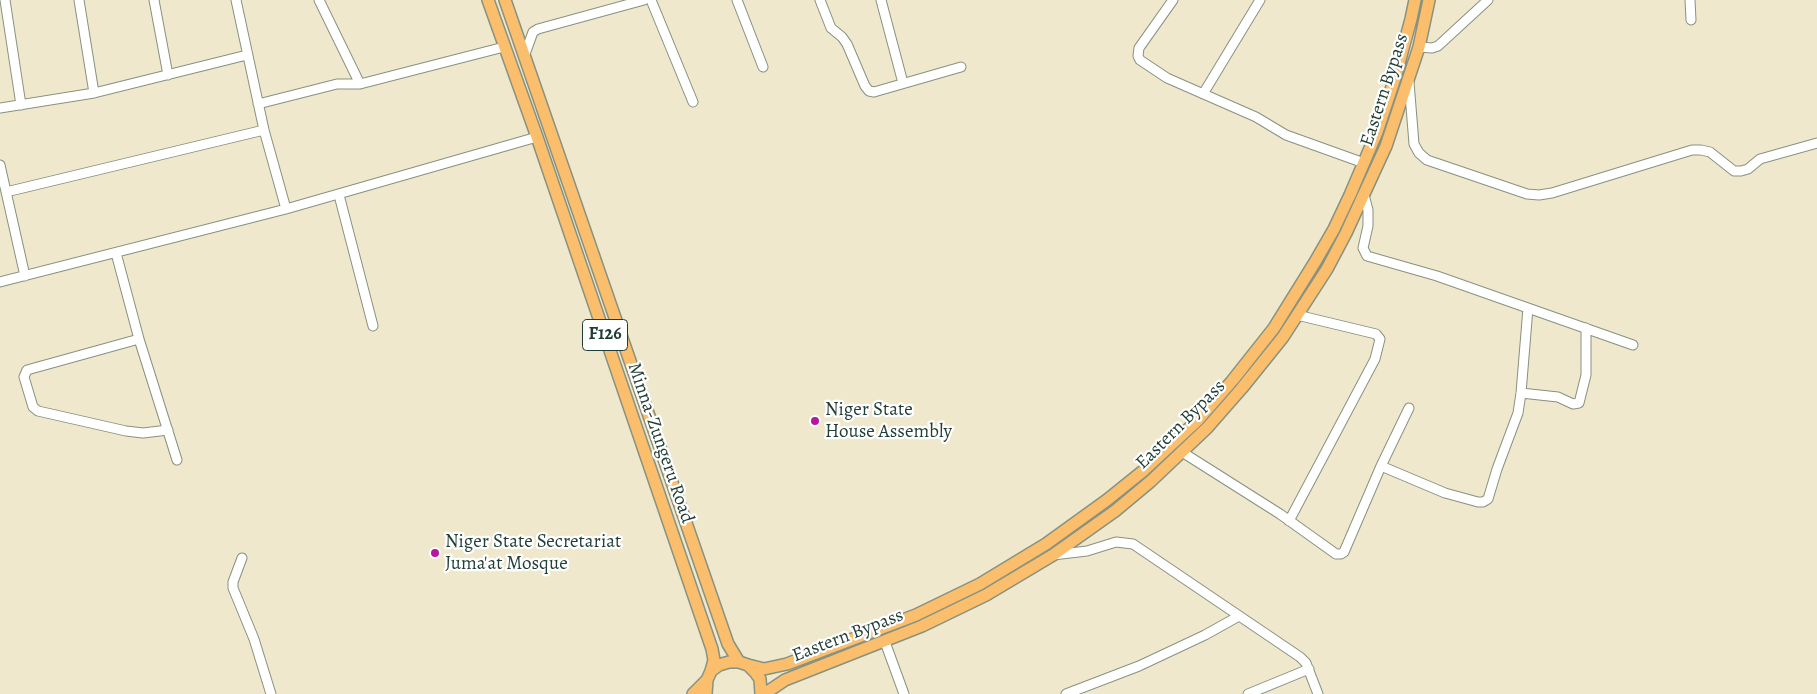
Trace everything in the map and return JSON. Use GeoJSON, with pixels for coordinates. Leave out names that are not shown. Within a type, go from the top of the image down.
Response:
{"type":"FeatureCollection","features":[{"type":"Feature","properties":{"kind":"main road","name":"Minna-Zungeru Road"},"geometry":{"type":"LineString","coordinates":[[488,0],[537,137],[712,649],[714,660],[709,676]]}},
{"type":"Feature","properties":{"kind":"main road","name":"Minna-Zungeru Road"},"geometry":{"type":"LineString","coordinates":[[505,0],[728,644],[744,664]]}},
{"type":"Feature","properties":{"kind":"main road","name":"Eastern Bypass"},"geometry":{"type":"LineString","coordinates":[[709,676],[719,665],[729,662],[764,669],[786,664],[916,615],[980,584],[1046,544],[1107,500],[1143,471],[1198,420],[1274,328],[1334,229],[1377,132],[1395,78],[1415,0]]}},
{"type":"Feature","properties":{"kind":"main road","name":"Eastern Bypass"},"geometry":{"type":"LineString","coordinates":[[762,694],[785,680],[922,626],[986,595],[1053,555],[1128,500],[1207,428],[1284,337],[1327,268],[1364,195],[1386,146],[1409,82],[1429,0]]}},
{"type":"Feature","properties":{"kind":"main road"},"geometry":{"type":"LineString","coordinates":[[583,273],[597,268]]}},
{"type":"Feature","properties":{"kind":"main road","name":"F126"},"geometry":{"type":"LineString","coordinates":[[744,664],[755,672],[760,680],[762,694]]}},
{"type":"Feature","properties":{"kind":"main road"},"geometry":{"type":"LineString","coordinates":[[693,694],[709,676]]}},
{"type":"Feature","properties":{"kind":"main road","name":"F126"},"geometry":{"type":"LineString","coordinates":[[706,694],[709,676]]}},
{"type":"Feature","properties":{"kind":"street"},"geometry":{"type":"LineString","coordinates":[[5,0],[21,106]]}},
{"type":"Feature","properties":{"kind":"street"},"geometry":{"type":"LineString","coordinates":[[79,0],[94,93]]}},
{"type":"Feature","properties":{"kind":"street"},"geometry":{"type":"LineString","coordinates":[[154,0],[168,75]]}},
{"type":"Feature","properties":{"kind":"street"},"geometry":{"type":"LineString","coordinates":[[236,0],[264,130],[286,209]]}},
{"type":"Feature","properties":{"kind":"street"},"geometry":{"type":"LineString","coordinates":[[318,0],[360,84]]}},
{"type":"Feature","properties":{"kind":"street"},"geometry":{"type":"LineString","coordinates":[[525,54],[533,32],[538,29],[644,0]]}},
{"type":"Feature","properties":{"kind":"street"},"geometry":{"type":"LineString","coordinates":[[651,0],[692,102]]}},
{"type":"Feature","properties":{"kind":"street"},"geometry":{"type":"LineString","coordinates":[[737,0],[763,67]]}},
{"type":"Feature","properties":{"kind":"street"},"geometry":{"type":"LineString","coordinates":[[820,0],[831,28],[842,37],[869,91],[874,92],[961,67]]}},
{"type":"Feature","properties":{"kind":"street"},"geometry":{"type":"LineString","coordinates":[[881,0],[903,83]]}},
{"type":"Feature","properties":{"kind":"street"},"geometry":{"type":"LineString","coordinates":[[1173,0],[1139,48],[1138,56],[1140,60],[1167,78],[1256,117],[1286,135],[1364,163]]}},
{"type":"Feature","properties":{"kind":"street"},"geometry":{"type":"LineString","coordinates":[[1203,94],[1260,0]]}},
{"type":"Feature","properties":{"kind":"street"},"geometry":{"type":"LineString","coordinates":[[1419,47],[1432,48],[1438,46],[1488,0]]}},
{"type":"Feature","properties":{"kind":"street"},"geometry":{"type":"LineString","coordinates":[[1690,0],[1692,20]]}},
{"type":"Feature","properties":{"kind":"street"},"geometry":{"type":"LineString","coordinates":[[258,104],[337,84],[360,84],[504,47]]}},
{"type":"Feature","properties":{"kind":"street"},"geometry":{"type":"LineString","coordinates":[[0,108],[94,93],[248,54]]}},
{"type":"Feature","properties":{"kind":"street"},"geometry":{"type":"LineString","coordinates":[[1409,82],[1414,144],[1419,153],[1427,160],[1527,194],[1552,193],[1692,150],[1710,152],[1734,170],[1741,171],[1748,169],[1760,159],[1817,143]]}},
{"type":"Feature","properties":{"kind":"street"},"geometry":{"type":"LineString","coordinates":[[6,192],[264,130]]}},
{"type":"Feature","properties":{"kind":"street"},"geometry":{"type":"LineString","coordinates":[[0,282],[339,195],[537,137]]}},
{"type":"Feature","properties":{"kind":"street"},"geometry":{"type":"LineString","coordinates":[[0,165],[25,276]]}},
{"type":"Feature","properties":{"kind":"street"},"geometry":{"type":"LineString","coordinates":[[339,195],[374,326]]}},
{"type":"Feature","properties":{"kind":"street"},"geometry":{"type":"LineString","coordinates":[[1364,195],[1368,210],[1368,226],[1363,248],[1367,256],[1438,276],[1633,345]]}},
{"type":"Feature","properties":{"kind":"street"},"geometry":{"type":"LineString","coordinates":[[116,253],[139,339],[177,460]]}},
{"type":"Feature","properties":{"kind":"street"},"geometry":{"type":"LineString","coordinates":[[1382,466],[1445,493],[1483,502],[1488,499],[1514,424],[1521,393],[1528,308]]}},
{"type":"Feature","properties":{"kind":"street"},"geometry":{"type":"LineString","coordinates":[[1289,520],[1375,359],[1380,339],[1376,334],[1297,316]]}},
{"type":"Feature","properties":{"kind":"street"},"geometry":{"type":"LineString","coordinates":[[1521,393],[1558,397],[1573,404],[1579,403],[1586,375],[1586,328]]}},
{"type":"Feature","properties":{"kind":"street"},"geometry":{"type":"LineString","coordinates":[[139,339],[27,370],[24,377],[33,407],[38,412],[126,431],[143,433],[168,430]]}},
{"type":"Feature","properties":{"kind":"street"},"geometry":{"type":"LineString","coordinates":[[1182,452],[1289,520],[1336,554],[1341,554],[1344,552],[1410,408]]}},
{"type":"Feature","properties":{"kind":"street"},"geometry":{"type":"LineString","coordinates":[[1053,555],[1087,551],[1116,542],[1133,544],[1300,657],[1309,669],[1318,694]]}},
{"type":"Feature","properties":{"kind":"street"},"geometry":{"type":"LineString","coordinates":[[242,558],[233,582],[233,588],[254,639],[271,694]]}},
{"type":"Feature","properties":{"kind":"street"},"geometry":{"type":"LineString","coordinates":[[1066,694],[1139,666],[1205,635],[1239,616]]}},
{"type":"Feature","properties":{"kind":"street"},"geometry":{"type":"LineString","coordinates":[[884,642],[904,694]]}},
{"type":"Feature","properties":{"kind":"street"},"geometry":{"type":"LineString","coordinates":[[1248,694],[1309,669]]}},
{"type":"Feature","properties":{"kind":"place","name":"Niger State House Assembly"},"geometry":{"type":"Point","coordinates":[815,421]}},
{"type":"Feature","properties":{"kind":"place","name":"Niger State Secretariat Juma'at Mosque"},"geometry":{"type":"Point","coordinates":[435,553]}}]}
